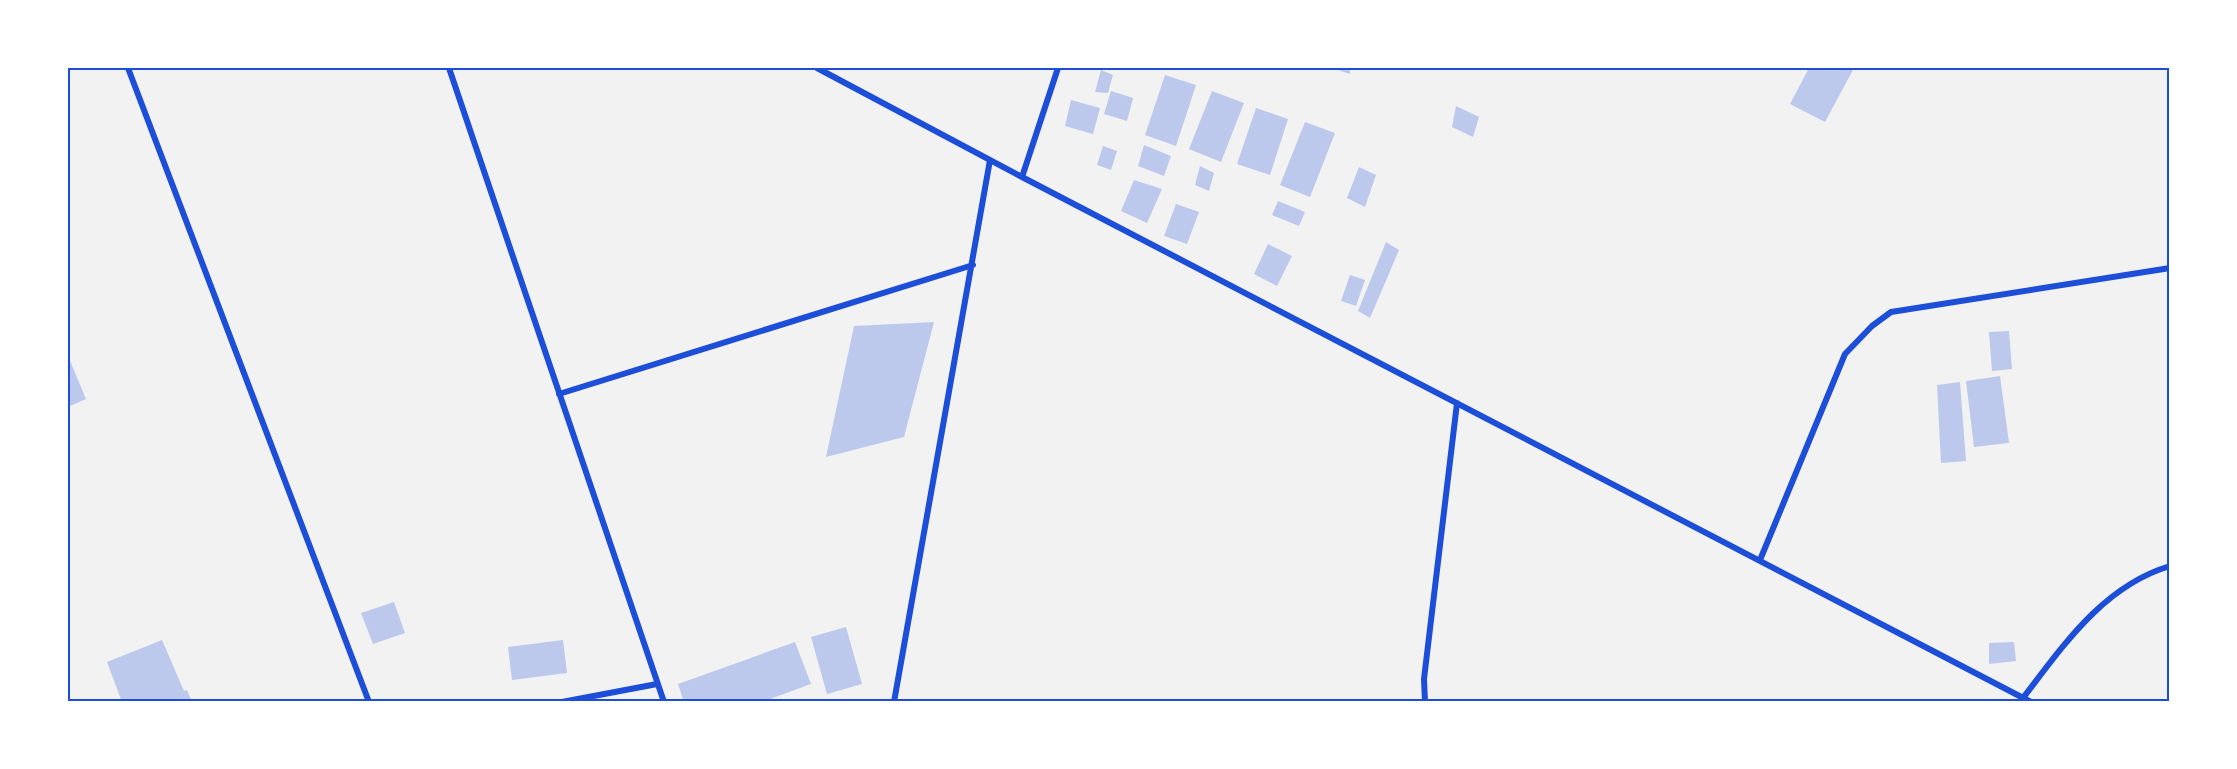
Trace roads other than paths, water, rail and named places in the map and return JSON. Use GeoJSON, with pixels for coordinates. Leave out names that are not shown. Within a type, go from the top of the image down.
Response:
{"type":"FeatureCollection","features":[{"type":"Feature","properties":{"kind":"street"},"geometry":{"type":"LineString","coordinates":[[128,68],[369,702]]}},
{"type":"Feature","properties":{"kind":"street"},"geometry":{"type":"LineString","coordinates":[[449,68],[664,702]]}},
{"type":"Feature","properties":{"kind":"street"},"geometry":{"type":"LineString","coordinates":[[817,68],[2031,702]]}},
{"type":"Feature","properties":{"kind":"street"},"geometry":{"type":"LineString","coordinates":[[1022,177],[1058,68]]}},
{"type":"Feature","properties":{"kind":"street"},"geometry":{"type":"LineString","coordinates":[[894,702],[990,160]]}},
{"type":"Feature","properties":{"kind":"street"},"geometry":{"type":"LineString","coordinates":[[559,394],[973,265]]}},
{"type":"Feature","properties":{"kind":"street"},"geometry":{"type":"LineString","coordinates":[[1760,560],[1845,354],[1872,326],[1891,312],[1945,301],[2169,268]]}},
{"type":"Feature","properties":{"kind":"street"},"geometry":{"type":"LineString","coordinates":[[1425,701],[1424,679],[1457,404]]}},
{"type":"Feature","properties":{"kind":"street"},"geometry":{"type":"LineString","coordinates":[[2020,698],[2076,628],[2118,592],[2169,566]]}},
{"type":"Feature","properties":{"kind":"street"},"geometry":{"type":"LineString","coordinates":[[562,702],[657,684]]}}]}
